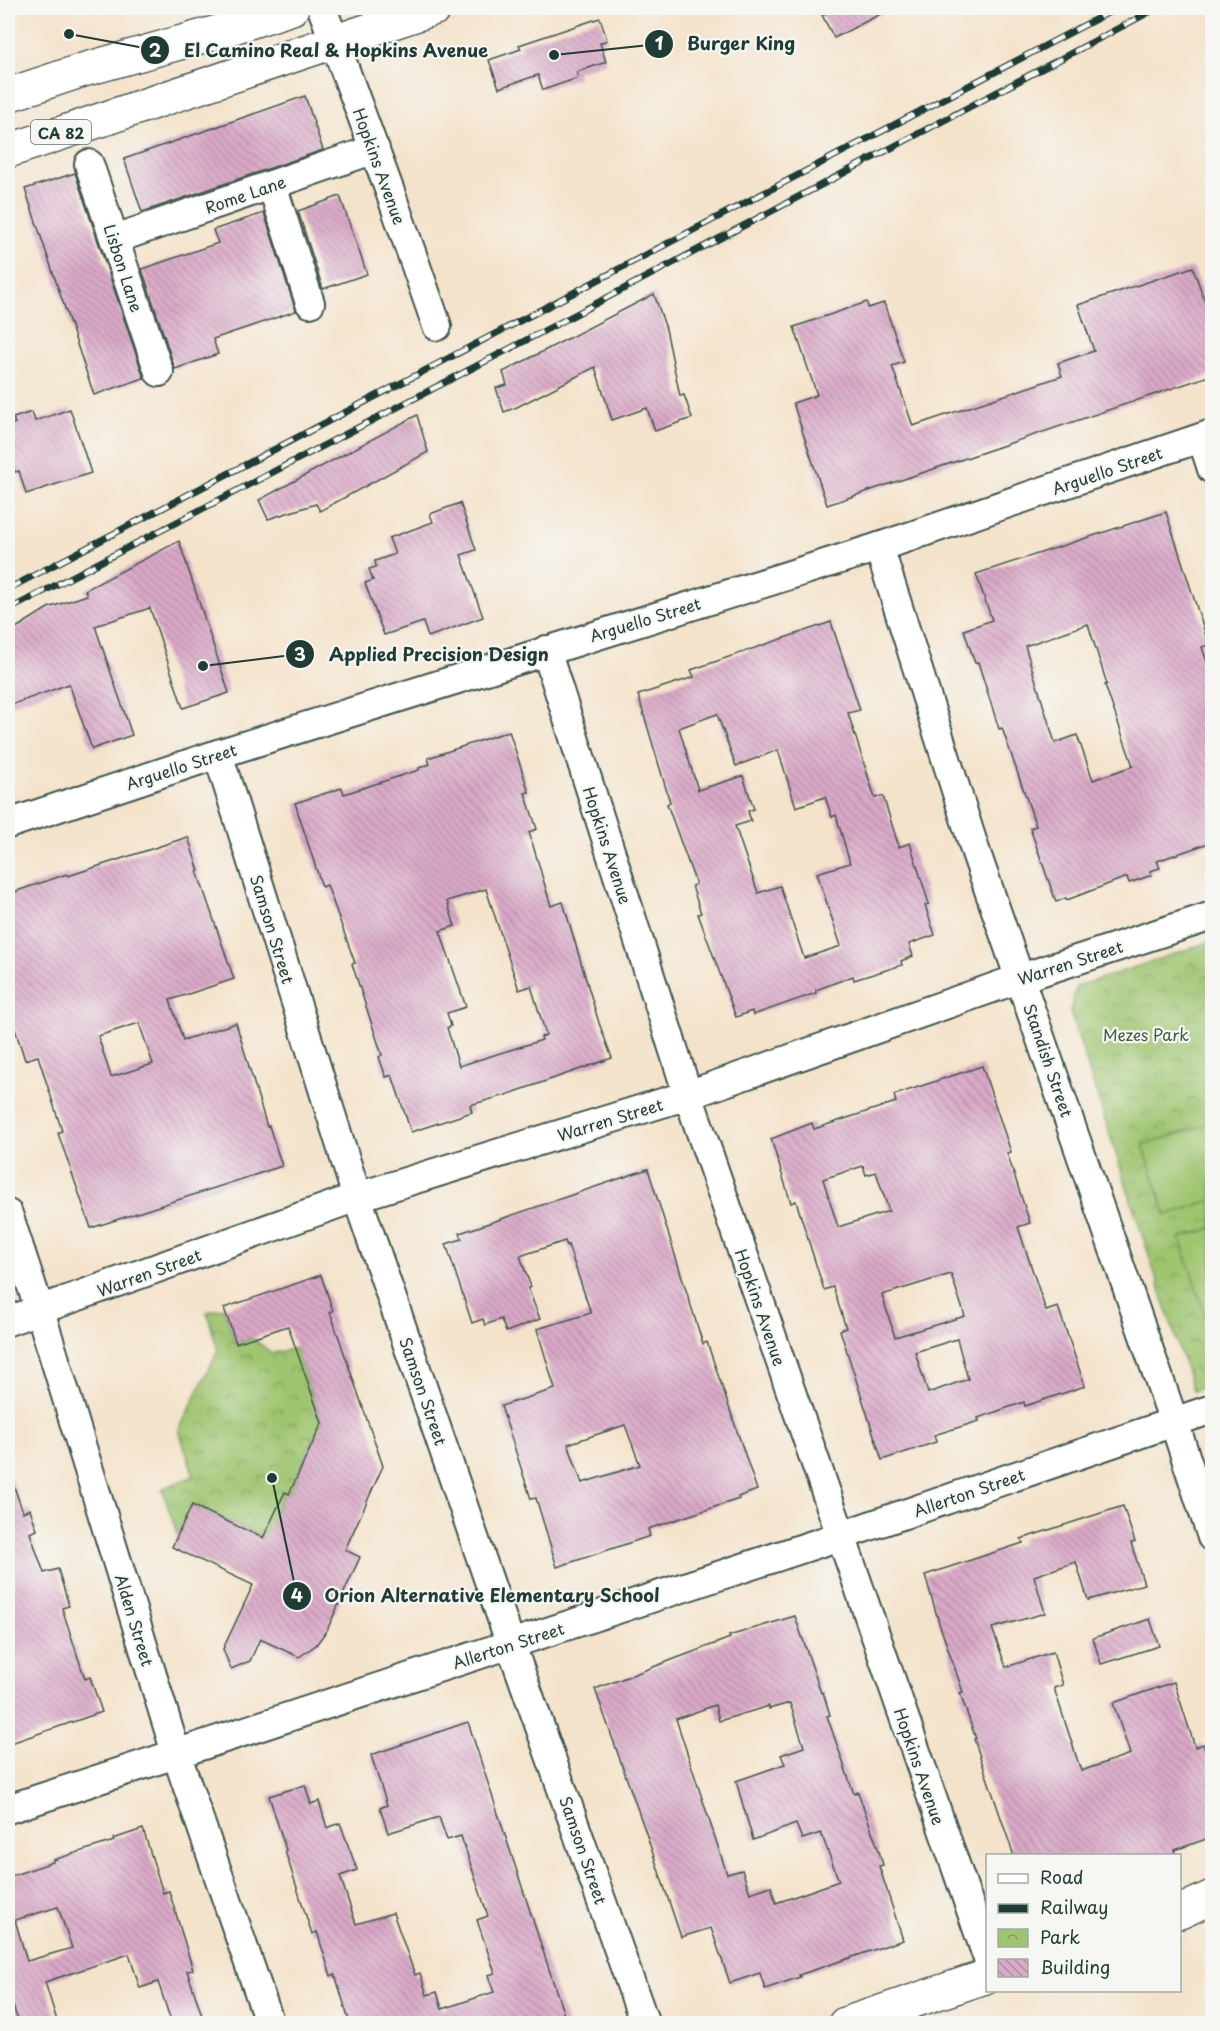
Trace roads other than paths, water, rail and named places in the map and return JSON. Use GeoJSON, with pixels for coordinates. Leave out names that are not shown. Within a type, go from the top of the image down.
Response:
{"type":"FeatureCollection","features":[{"type":"Feature","properties":{"kind":"main road"},"geometry":{"type":"LineString","coordinates":[[8,95],[83,70],[218,32],[291,8]]}},
{"type":"Feature","properties":{"kind":"main road","name":"CA 82"},"geometry":{"type":"LineString","coordinates":[[8,151],[435,8]]}},
{"type":"Feature","properties":{"kind":"main road"},"geometry":{"type":"LineString","coordinates":[[1181,1911],[1212,1897]]}},
{"type":"Feature","properties":{"kind":"main road"},"geometry":{"type":"LineString","coordinates":[[845,2024],[986,1976]]}},
{"type":"Feature","properties":{"kind":"street","name":"Hopkins Avenue"},"geometry":{"type":"LineString","coordinates":[[322,8],[375,149],[436,326]]}},
{"type":"Feature","properties":{"kind":"street","name":"Rome Lane"},"geometry":{"type":"LineString","coordinates":[[115,239],[375,149]]}},
{"type":"Feature","properties":{"kind":"street","name":"Lisbon Lane"},"geometry":{"type":"LineString","coordinates":[[89,164],[159,372]]}},
{"type":"Feature","properties":{"kind":"street"},"geometry":{"type":"LineString","coordinates":[[272,185],[310,303]]}},
{"type":"Feature","properties":{"kind":"street"},"geometry":{"type":"LineString","coordinates":[[1207,436],[1212,469]]}},
{"type":"Feature","properties":{"kind":"street","name":"Arguello Street"},"geometry":{"type":"LineString","coordinates":[[8,824],[218,754],[879,547],[1207,436]]}},
{"type":"Feature","properties":{"kind":"street","name":"Standish Street"},"geometry":{"type":"LineString","coordinates":[[879,547],[975,850],[1212,1537]]}},
{"type":"Feature","properties":{"kind":"street","name":"Hopkins Avenue"},"geometry":{"type":"LineString","coordinates":[[546,650],[688,1095],[986,1956]]}},
{"type":"Feature","properties":{"kind":"street","name":"Samson Street"},"geometry":{"type":"LineString","coordinates":[[218,754],[357,1197],[645,2024]]}},
{"type":"Feature","properties":{"kind":"street","name":"Warren Street"},"geometry":{"type":"LineString","coordinates":[[8,1321],[357,1197],[688,1095],[1021,978],[1212,916]]}},
{"type":"Feature","properties":{"kind":"street","name":"Alden Street"},"geometry":{"type":"LineString","coordinates":[[8,1214],[176,1753],[270,2024]]}},
{"type":"Feature","properties":{"kind":"street","name":"Allerton Street"},"geometry":{"type":"LineString","coordinates":[[8,1809],[840,1536],[1212,1409]]}},
{"type":"Feature","properties":{"kind":"railway"},"geometry":{"type":"LineString","coordinates":[[8,589],[1117,8]]}},
{"type":"Feature","properties":{"kind":"railway"},"geometry":{"type":"LineString","coordinates":[[8,610],[1157,8]]}},
{"type":"Feature","properties":{"kind":"place","name":"El Camino Real & Hopkins Avenue"},"geometry":{"type":"Point","coordinates":[69,34]}},
{"type":"Feature","properties":{"kind":"place","name":"Burger King"},"geometry":{"type":"Point","coordinates":[554,55]}},
{"type":"Feature","properties":{"kind":"place","name":"Applied Precision Design"},"geometry":{"type":"Point","coordinates":[203,666]}},
{"type":"Feature","properties":{"kind":"place","name":"Orion Alternative Elementary School"},"geometry":{"type":"Point","coordinates":[272,1478]}},
{"type":"Feature","properties":{"kind":"park label","name":"Mezes Park"},"geometry":{"type":"Point","coordinates":[1146,1034]}}]}
